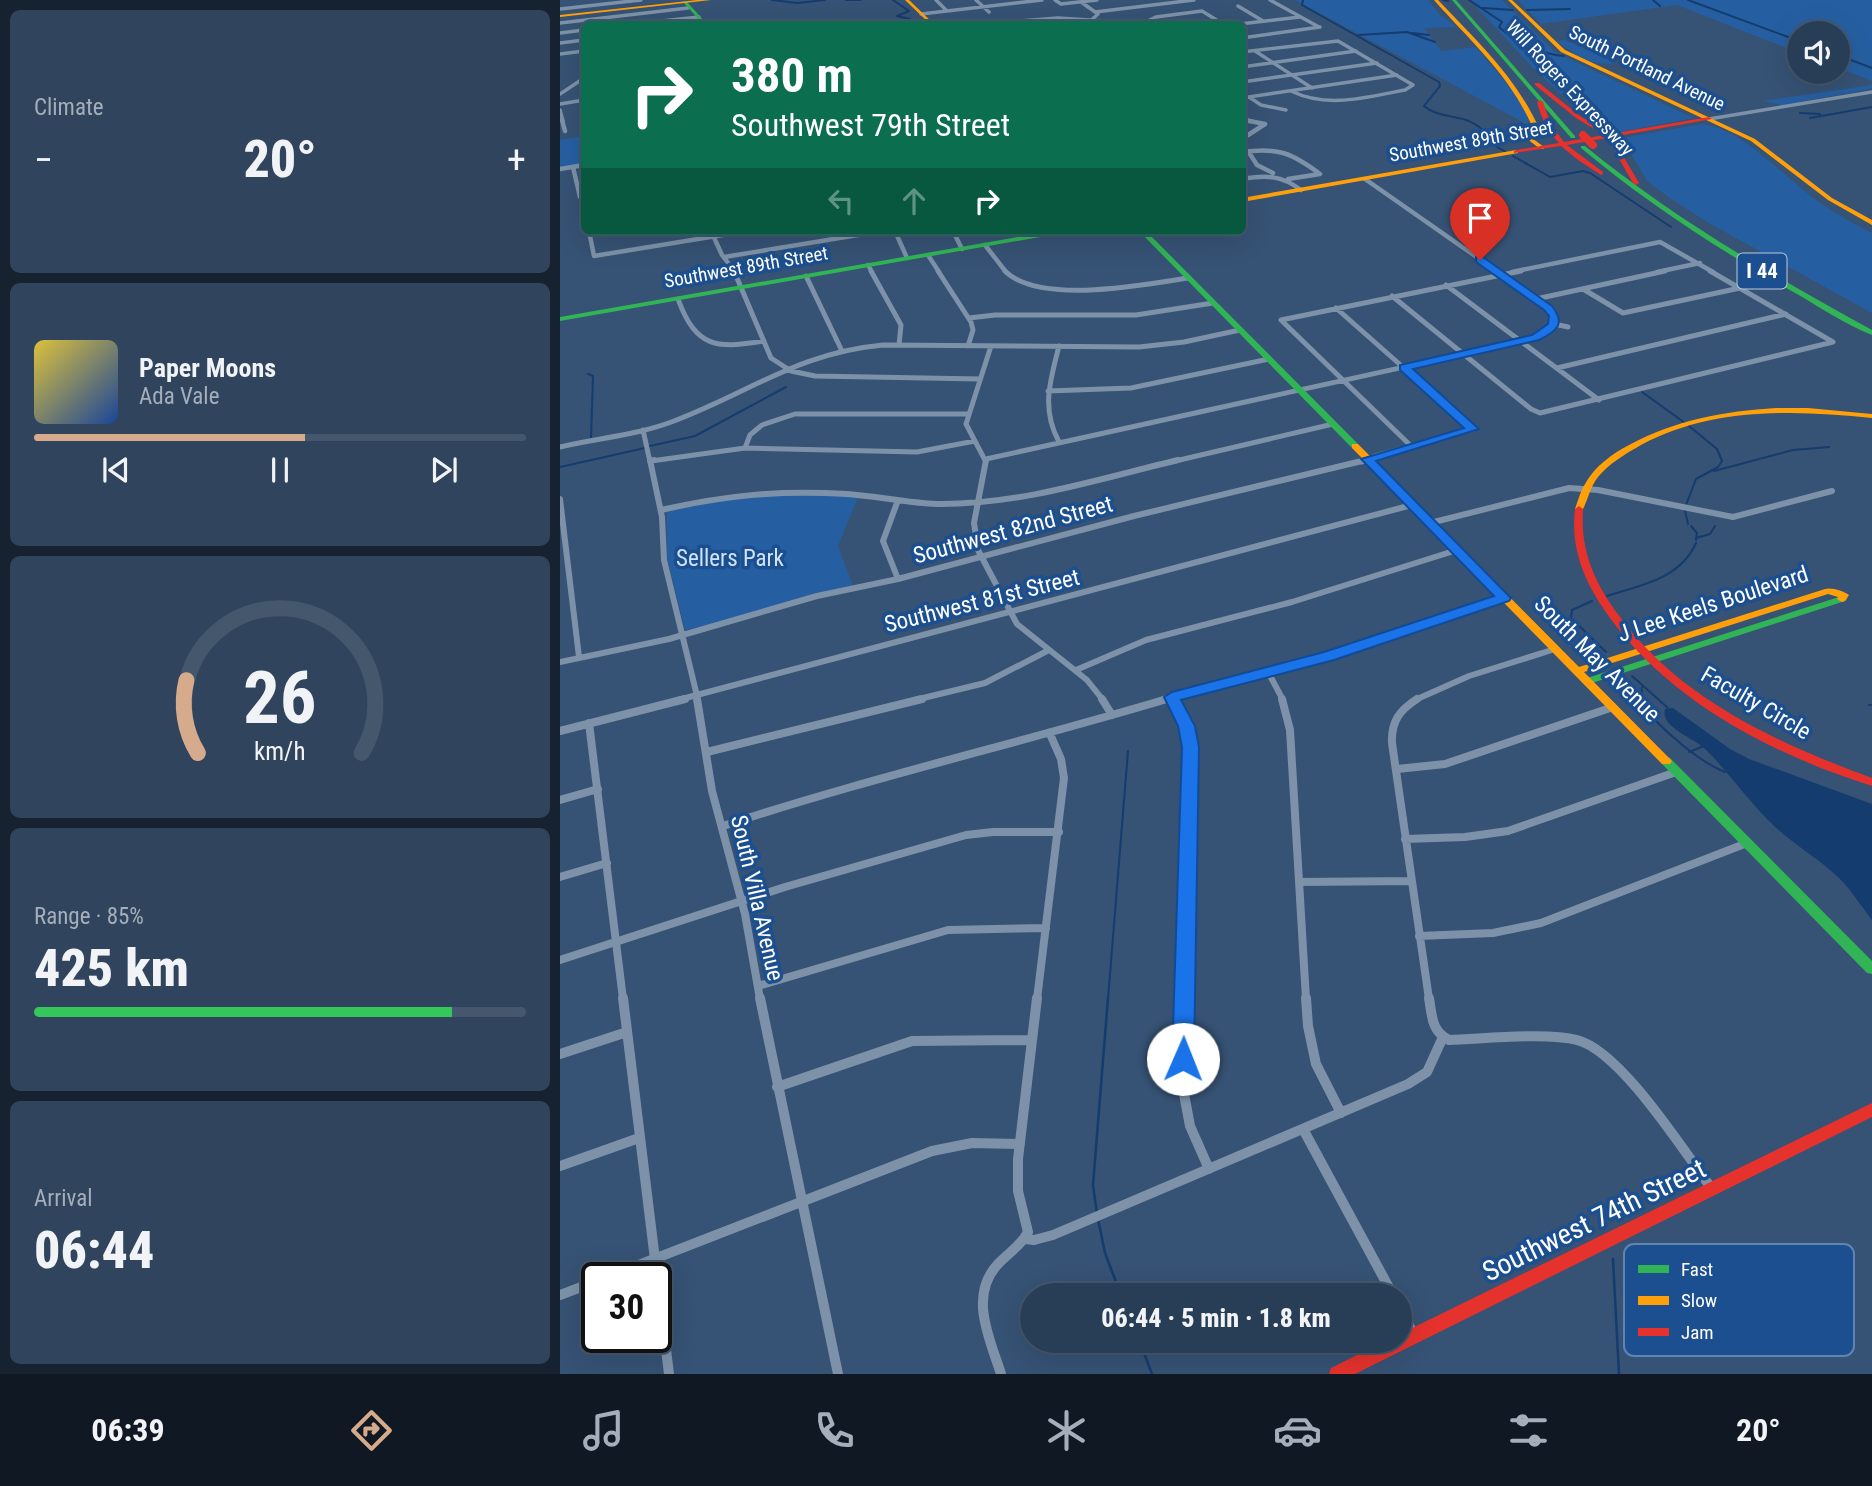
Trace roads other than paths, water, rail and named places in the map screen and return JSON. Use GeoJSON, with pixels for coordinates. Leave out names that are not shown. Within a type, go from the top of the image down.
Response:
{"type":"FeatureCollection","features":[{"type":"Feature","properties":{"kind":"main road"},"geometry":{"type":"LineString","coordinates":[[562,13],[689,11],[709,0]]}},
{"type":"Feature","properties":{"kind":"main road"},"geometry":{"type":"LineString","coordinates":[[907,0],[925,18]]}},
{"type":"Feature","properties":{"kind":"main road"},"geometry":{"type":"LineString","coordinates":[[1436,0],[1465,29],[1528,103],[1535,126],[1529,138],[1542,148]]}},
{"type":"Feature","properties":{"kind":"main road","name":"Will Rogers Expressway"},"geometry":{"type":"LineString","coordinates":[[1454,0],[1539,92]]}},
{"type":"Feature","properties":{"kind":"main road","name":"Will Rogers Expressway"},"geometry":{"type":"LineString","coordinates":[[1462,0],[1579,142],[1654,204],[1711,242],[1872,333]]}},
{"type":"Feature","properties":{"kind":"main road","name":"South Portland Avenue"},"geometry":{"type":"LineString","coordinates":[[1510,0],[1563,51],[1763,146],[1838,204],[1872,225]]}},
{"type":"Feature","properties":{"kind":"main road"},"geometry":{"type":"LineString","coordinates":[[1539,92],[1609,136],[1636,183]]}},
{"type":"Feature","properties":{"kind":"main road","name":"Southwest 89th Street"},"geometry":{"type":"LineString","coordinates":[[1246,199],[1709,119]]}},
{"type":"Feature","properties":{"kind":"main road"},"geometry":{"type":"LineString","coordinates":[[1579,142],[1620,186],[1654,204]]}},
{"type":"Feature","properties":{"kind":"main road","name":"Will Rogers Expressway"},"geometry":{"type":"LineString","coordinates":[[1579,142],[1723,241],[1872,324]]}},
{"type":"Feature","properties":{"kind":"main road","name":"Southwest 89th Street"},"geometry":{"type":"LineString","coordinates":[[560,319],[1041,235]]}},
{"type":"Feature","properties":{"kind":"main road","name":"South May Avenue"},"geometry":{"type":"LineString","coordinates":[[1146,235],[1872,969]]}},
{"type":"Feature","properties":{"kind":"main road","name":"Faculty Circle"},"geometry":{"type":"LineString","coordinates":[[1872,416],[1814,410],[1768,410],[1721,415],[1655,433],[1618,453],[1604,464],[1585,489],[1577,524],[1581,560],[1601,601],[1653,660],[1698,698],[1761,737],[1821,764],[1872,782]]}},
{"type":"Feature","properties":{"kind":"main road","name":"J Lee Keels Boulevard"},"geometry":{"type":"LineString","coordinates":[[1582,676],[1631,661],[1653,660],[1842,599],[1844,595],[1828,591],[1642,650],[1631,661]]}},
{"type":"Feature","properties":{"kind":"main road","name":"Southwest 74th Street"},"geometry":{"type":"LineString","coordinates":[[1337,1374],[1872,1110]]}},
{"type":"Feature","properties":{"kind":"street"},"geometry":{"type":"LineString","coordinates":[[562,13],[641,0]]}},
{"type":"Feature","properties":{"kind":"street"},"geometry":{"type":"LineString","coordinates":[[936,0],[947,11]]}},
{"type":"Feature","properties":{"kind":"street"},"geometry":{"type":"LineString","coordinates":[[976,0],[989,12]]}},
{"type":"Feature","properties":{"kind":"street"},"geometry":{"type":"LineString","coordinates":[[925,18],[947,11],[1042,0]]}},
{"type":"Feature","properties":{"kind":"street"},"geometry":{"type":"LineString","coordinates":[[1055,0],[1061,4],[1097,0]]}},
{"type":"Feature","properties":{"kind":"street"},"geometry":{"type":"LineString","coordinates":[[1081,2],[1095,12],[1194,0]]}},
{"type":"Feature","properties":{"kind":"street"},"geometry":{"type":"LineString","coordinates":[[1246,37],[1320,27],[1270,0]]}},
{"type":"Feature","properties":{"kind":"street"},"geometry":{"type":"LineString","coordinates":[[1017,1],[1025,8]]}},
{"type":"Feature","properties":{"kind":"street"},"geometry":{"type":"LineString","coordinates":[[1238,6],[1263,22]]}},
{"type":"Feature","properties":{"kind":"street"},"geometry":{"type":"LineString","coordinates":[[666,21],[689,11]]}},
{"type":"Feature","properties":{"kind":"street"},"geometry":{"type":"LineString","coordinates":[[1147,21],[1154,17],[1202,11],[1218,21]]}},
{"type":"Feature","properties":{"kind":"street"},"geometry":{"type":"LineString","coordinates":[[1093,20],[1097,16],[1095,12]]}},
{"type":"Feature","properties":{"kind":"street"},"geometry":{"type":"LineString","coordinates":[[1246,23],[1300,17]]}},
{"type":"Feature","properties":{"kind":"street"},"geometry":{"type":"LineString","coordinates":[[1026,21],[1055,18],[1105,21]]}},
{"type":"Feature","properties":{"kind":"street"},"geometry":{"type":"LineString","coordinates":[[560,33],[581,30]]}},
{"type":"Feature","properties":{"kind":"street"},"geometry":{"type":"LineString","coordinates":[[560,43],[581,40]]}},
{"type":"Feature","properties":{"kind":"street"},"geometry":{"type":"LineString","coordinates":[[1246,52],[1336,40],[1412,83],[1413,87],[1331,101],[1303,97],[1291,91]]}},
{"type":"Feature","properties":{"kind":"street"},"geometry":{"type":"LineString","coordinates":[[560,54],[581,51]]}},
{"type":"Feature","properties":{"kind":"street"},"geometry":{"type":"LineString","coordinates":[[1255,51],[1312,88]]}},
{"type":"Feature","properties":{"kind":"street"},"geometry":{"type":"LineString","coordinates":[[1246,65],[1357,51]]}},
{"type":"Feature","properties":{"kind":"street"},"geometry":{"type":"LineString","coordinates":[[1246,81],[1377,63]]}},
{"type":"Feature","properties":{"kind":"street"},"geometry":{"type":"LineString","coordinates":[[1246,97],[1398,75]]}},
{"type":"Feature","properties":{"kind":"street"},"geometry":{"type":"LineString","coordinates":[[560,94],[581,80]]}},
{"type":"Feature","properties":{"kind":"street"},"geometry":{"type":"LineString","coordinates":[[562,84],[571,85]]}},
{"type":"Feature","properties":{"kind":"street","name":"Southwest 89th Street"},"geometry":{"type":"LineString","coordinates":[[1709,119],[1872,92]]}},
{"type":"Feature","properties":{"kind":"street"},"geometry":{"type":"LineString","coordinates":[[1249,97],[1264,106],[1286,110]]}},
{"type":"Feature","properties":{"kind":"street"},"geometry":{"type":"LineString","coordinates":[[560,104],[581,100]]}},
{"type":"Feature","properties":{"kind":"street"},"geometry":{"type":"LineString","coordinates":[[560,110],[565,131]]}},
{"type":"Feature","properties":{"kind":"street"},"geometry":{"type":"LineString","coordinates":[[1246,120],[1265,124],[1246,136]]}},
{"type":"Feature","properties":{"kind":"street"},"geometry":{"type":"LineString","coordinates":[[1246,151],[1266,148],[1292,153],[1320,174],[1288,179]]}},
{"type":"Feature","properties":{"kind":"street"},"geometry":{"type":"LineString","coordinates":[[1246,153],[1254,163],[1288,179],[1301,190]]}},
{"type":"Feature","properties":{"kind":"street"},"geometry":{"type":"LineString","coordinates":[[560,169],[581,166]]}},
{"type":"Feature","properties":{"kind":"street"},"geometry":{"type":"LineString","coordinates":[[573,167],[581,194]]}},
{"type":"Feature","properties":{"kind":"street"},"geometry":{"type":"LineString","coordinates":[[1246,178],[1274,174]]}},
{"type":"Feature","properties":{"kind":"street"},"geometry":{"type":"LineString","coordinates":[[1365,179],[1536,299],[1552,312],[1554,324]]}},
{"type":"Feature","properties":{"kind":"street"},"geometry":{"type":"LineString","coordinates":[[589,235],[594,256],[708,235]]}},
{"type":"Feature","properties":{"kind":"street"},"geometry":{"type":"LineString","coordinates":[[713,235],[743,288],[771,358],[785,368],[796,373],[820,377],[980,379]]}},
{"type":"Feature","properties":{"kind":"street"},"geometry":{"type":"LineString","coordinates":[[724,257],[852,235]]}},
{"type":"Feature","properties":{"kind":"street"},"geometry":{"type":"LineString","coordinates":[[897,235],[907,258]]}},
{"type":"Feature","properties":{"kind":"street"},"geometry":{"type":"LineString","coordinates":[[955,235],[962,249]]}},
{"type":"Feature","properties":{"kind":"street"},"geometry":{"type":"LineString","coordinates":[[1392,296],[1540,413],[1833,342],[1660,242],[1392,296],[1281,320],[1412,447]]}},
{"type":"Feature","properties":{"kind":"street"},"geometry":{"type":"LineString","coordinates":[[985,245],[1007,273],[1022,282],[1049,287],[1115,287],[1188,278]]}},
{"type":"Feature","properties":{"kind":"street"},"geometry":{"type":"LineString","coordinates":[[928,255],[970,318],[973,330],[968,346]]}},
{"type":"Feature","properties":{"kind":"street"},"geometry":{"type":"LineString","coordinates":[[1536,299],[1700,263]]}},
{"type":"Feature","properties":{"kind":"street"},"geometry":{"type":"LineString","coordinates":[[868,265],[901,325],[899,345]]}},
{"type":"Feature","properties":{"kind":"street"},"geometry":{"type":"LineString","coordinates":[[806,276],[841,349]]}},
{"type":"Feature","properties":{"kind":"street"},"geometry":{"type":"LineString","coordinates":[[1447,285],[1599,400]]}},
{"type":"Feature","properties":{"kind":"street"},"geometry":{"type":"LineString","coordinates":[[1583,289],[1623,313],[1741,288]]}},
{"type":"Feature","properties":{"kind":"street"},"geometry":{"type":"LineString","coordinates":[[678,299],[690,329],[717,346],[726,348],[764,341]]}},
{"type":"Feature","properties":{"kind":"street"},"geometry":{"type":"LineString","coordinates":[[970,318],[995,315],[1136,315],[1213,303]]}},
{"type":"Feature","properties":{"kind":"street"},"geometry":{"type":"LineString","coordinates":[[1336,308],[1404,368]]}},
{"type":"Feature","properties":{"kind":"street"},"geometry":{"type":"LineString","coordinates":[[1557,368],[1786,314]]}},
{"type":"Feature","properties":{"kind":"street"},"geometry":{"type":"LineString","coordinates":[[986,459],[1521,341],[1543,334],[1554,324]]}},
{"type":"Feature","properties":{"kind":"street"},"geometry":{"type":"LineString","coordinates":[[1554,324],[1568,327]]}},
{"type":"Feature","properties":{"kind":"street"},"geometry":{"type":"LineString","coordinates":[[560,447],[643,430],[685,417],[785,368],[841,349],[899,345],[1150,346],[1240,330]]}},
{"type":"Feature","properties":{"kind":"street"},"geometry":{"type":"LineString","coordinates":[[991,346],[966,426],[986,459],[987,472],[973,531],[982,558],[1022,629],[1076,670],[1098,692],[1112,715]]}},
{"type":"Feature","properties":{"kind":"street"},"geometry":{"type":"LineString","coordinates":[[1059,346],[1048,391],[1046,419],[1059,442]]}},
{"type":"Feature","properties":{"kind":"street"},"geometry":{"type":"LineString","coordinates":[[1048,391],[1138,387],[1269,359]]}},
{"type":"Feature","properties":{"kind":"street","name":"Southwest 82nd Street"},"geometry":{"type":"LineString","coordinates":[[560,662],[682,635],[805,599],[982,558],[1134,516],[1256,489],[1473,429],[1404,368]]}},
{"type":"Feature","properties":{"kind":"street"},"geometry":{"type":"LineString","coordinates":[[744,448],[748,438],[758,428],[770,421],[795,414],[969,414]]}},
{"type":"Feature","properties":{"kind":"street"},"geometry":{"type":"LineString","coordinates":[[661,510],[718,497],[774,492],[848,494],[936,505],[1026,497],[1108,475],[1333,424]]}},
{"type":"Feature","properties":{"kind":"street","name":"South Villa Avenue"},"geometry":{"type":"LineString","coordinates":[[643,430],[661,510],[664,560],[696,694],[712,791],[742,900],[777,1087],[838,1374]]}},
{"type":"Feature","properties":{"kind":"street"},"geometry":{"type":"LineString","coordinates":[[650,461],[744,448],[910,453],[975,441]]}},
{"type":"Feature","properties":{"kind":"street"},"geometry":{"type":"LineString","coordinates":[[1430,523],[1559,489],[1585,489],[1733,517],[1832,491]]}},
{"type":"Feature","properties":{"kind":"street"},"geometry":{"type":"LineString","coordinates":[[560,499],[579,657]]}},
{"type":"Feature","properties":{"kind":"street"},"geometry":{"type":"LineString","coordinates":[[898,500],[883,541],[898,579]]}},
{"type":"Feature","properties":{"kind":"street","name":"Southwest 81st Street"},"geometry":{"type":"LineString","coordinates":[[560,731],[1412,505]]}},
{"type":"Feature","properties":{"kind":"street"},"geometry":{"type":"LineString","coordinates":[[1076,670],[1109,651],[1139,640],[1280,606],[1457,550]]}},
{"type":"Feature","properties":{"kind":"street"},"geometry":{"type":"LineString","coordinates":[[723,826],[800,801],[1329,656],[1504,598]]}},
{"type":"Feature","properties":{"kind":"street"},"geometry":{"type":"LineString","coordinates":[[1555,649],[1425,692],[1411,701],[1397,716],[1392,728],[1394,759],[1433,1025],[1443,1038],[1457,1041],[1562,1038],[1594,1047],[1625,1073],[1712,1189]]}},
{"type":"Feature","properties":{"kind":"street"},"geometry":{"type":"LineString","coordinates":[[707,752],[985,682],[1003,676],[1049,650]]}},
{"type":"Feature","properties":{"kind":"street"},"geometry":{"type":"LineString","coordinates":[[1268,673],[1282,697],[1289,721],[1311,1042],[1321,1076],[1341,1113]]}},
{"type":"Feature","properties":{"kind":"street"},"geometry":{"type":"LineString","coordinates":[[1172,697],[1186,726],[1190,747],[1184,1094],[1190,1126],[1209,1169]]}},
{"type":"Feature","properties":{"kind":"street"},"geometry":{"type":"LineString","coordinates":[[1397,769],[1445,764],[1613,707]]}},
{"type":"Feature","properties":{"kind":"street"},"geometry":{"type":"LineString","coordinates":[[589,723],[668,1374]]}},
{"type":"Feature","properties":{"kind":"street"},"geometry":{"type":"LineString","coordinates":[[1026,1239],[1028,1229],[1017,1181],[1020,1144],[1064,773],[1050,734]]}},
{"type":"Feature","properties":{"kind":"street"},"geometry":{"type":"LineString","coordinates":[[1405,838],[1465,837],[1508,831],[1676,772]]}},
{"type":"Feature","properties":{"kind":"street"},"geometry":{"type":"LineString","coordinates":[[560,800],[598,789]]}},
{"type":"Feature","properties":{"kind":"street"},"geometry":{"type":"LineString","coordinates":[[560,960],[742,900],[966,835],[993,832],[1059,832]]}},
{"type":"Feature","properties":{"kind":"street"},"geometry":{"type":"LineString","coordinates":[[1419,936],[1493,933],[1541,923],[1747,843]]}},
{"type":"Feature","properties":{"kind":"street"},"geometry":{"type":"LineString","coordinates":[[560,877],[607,863]]}},
{"type":"Feature","properties":{"kind":"street"},"geometry":{"type":"LineString","coordinates":[[1299,882],[1411,881]]}},
{"type":"Feature","properties":{"kind":"street"},"geometry":{"type":"LineString","coordinates":[[758,986],[948,930],[1046,928]]}},
{"type":"Feature","properties":{"kind":"street"},"geometry":{"type":"LineString","coordinates":[[560,1054],[627,1032]]}},
{"type":"Feature","properties":{"kind":"street"},"geometry":{"type":"LineString","coordinates":[[1001,1374],[982,1308],[983,1290],[994,1268],[1026,1239],[1046,1237],[1112,1210],[1424,1076],[1435,1061],[1437,1045],[1443,1038]]}},
{"type":"Feature","properties":{"kind":"street"},"geometry":{"type":"LineString","coordinates":[[777,1087],[912,1041],[1032,1040]]}},
{"type":"Feature","properties":{"kind":"street"},"geometry":{"type":"LineString","coordinates":[[1303,1129],[1386,1283]]}},
{"type":"Feature","properties":{"kind":"street"},"geometry":{"type":"LineString","coordinates":[[560,1166],[639,1138]]}},
{"type":"Feature","properties":{"kind":"street"},"geometry":{"type":"LineString","coordinates":[[645,1262],[943,1148],[972,1143],[1020,1144]]}},
{"type":"Feature","properties":{"kind":"street"},"geometry":{"type":"LineString","coordinates":[[560,1295],[581,1287]]}},
{"type":"Feature","properties":{"kind":"street"},"geometry":{"type":"LineString","coordinates":[[1412,1330],[1415,1336]]}},
{"type":"Feature","properties":{"kind":"waterway"},"geometry":{"type":"LineString","coordinates":[[772,0],[797,3],[825,0]]}},
{"type":"Feature","properties":{"kind":"waterway"},"geometry":{"type":"LineString","coordinates":[[846,0],[861,0]]}},
{"type":"Feature","properties":{"kind":"waterway"},"geometry":{"type":"LineString","coordinates":[[893,0],[909,11],[897,16],[910,19],[904,21]]}},
{"type":"Feature","properties":{"kind":"waterway"},"geometry":{"type":"LineString","coordinates":[[1303,0],[1302,5],[1439,82],[1440,86],[1424,106],[1438,114],[1471,122],[1485,133],[1482,138],[1506,152]]}},
{"type":"Feature","properties":{"kind":"waterway"},"geometry":{"type":"LineString","coordinates":[[1443,0],[1448,1]]}},
{"type":"Feature","properties":{"kind":"waterway"},"geometry":{"type":"LineString","coordinates":[[1469,0],[1502,22],[1499,27],[1521,43],[1546,53],[1564,56]]}},
{"type":"Feature","properties":{"kind":"waterway"},"geometry":{"type":"LineString","coordinates":[[1653,0],[1660,6]]}},
{"type":"Feature","properties":{"kind":"waterway"},"geometry":{"type":"LineString","coordinates":[[1688,0],[1787,37]]}},
{"type":"Feature","properties":{"kind":"waterway"},"geometry":{"type":"LineString","coordinates":[[1483,8],[1513,10]]}},
{"type":"Feature","properties":{"kind":"waterway"},"geometry":{"type":"LineString","coordinates":[[1527,10],[1570,9]]}},
{"type":"Feature","properties":{"kind":"waterway"},"geometry":{"type":"LineString","coordinates":[[1358,35],[1407,32],[1435,42]]}},
{"type":"Feature","properties":{"kind":"waterway"},"geometry":{"type":"LineString","coordinates":[[1412,33],[1429,35]]}},
{"type":"Feature","properties":{"kind":"waterway"},"geometry":{"type":"LineString","coordinates":[[1850,60],[1872,68]]}},
{"type":"Feature","properties":{"kind":"waterway"},"geometry":{"type":"LineString","coordinates":[[1810,118],[1872,107]]}},
{"type":"Feature","properties":{"kind":"waterway"},"geometry":{"type":"LineString","coordinates":[[1800,113],[1820,114]]}},
{"type":"Feature","properties":{"kind":"waterway"},"geometry":{"type":"LineString","coordinates":[[1513,156],[1550,177],[1583,171],[1590,173],[1671,227]]}},
{"type":"Feature","properties":{"kind":"waterway"},"geometry":{"type":"LineString","coordinates":[[588,374],[593,376],[591,438]]}},
{"type":"Feature","properties":{"kind":"waterway"},"geometry":{"type":"LineString","coordinates":[[650,446],[695,436],[786,387]]}},
{"type":"Feature","properties":{"kind":"waterway"},"geometry":{"type":"LineString","coordinates":[[1642,392],[1685,423]]}},
{"type":"Feature","properties":{"kind":"waterway"},"geometry":{"type":"LineString","coordinates":[[1686,505],[1696,479],[1718,467],[1722,461],[1717,449],[1689,426]]}},
{"type":"Feature","properties":{"kind":"waterway"},"geometry":{"type":"LineString","coordinates":[[1714,471],[1793,450],[1829,447]]}},
{"type":"Feature","properties":{"kind":"waterway"},"geometry":{"type":"LineString","coordinates":[[560,467],[645,448]]}},
{"type":"Feature","properties":{"kind":"waterway"},"geometry":{"type":"LineString","coordinates":[[1685,511],[1688,524]]}},
{"type":"Feature","properties":{"kind":"waterway"},"geometry":{"type":"LineString","coordinates":[[1691,526],[1697,533],[1696,538]]}},
{"type":"Feature","properties":{"kind":"waterway"},"geometry":{"type":"LineString","coordinates":[[1696,538],[1710,534],[1715,526]]}},
{"type":"Feature","properties":{"kind":"waterway"},"geometry":{"type":"LineString","coordinates":[[1607,596],[1646,584],[1670,573],[1689,555],[1696,543]]}},
{"type":"Feature","properties":{"kind":"waterway"},"geometry":{"type":"LineString","coordinates":[[1592,601],[1572,610],[1571,618],[1606,652]]}},
{"type":"Feature","properties":{"kind":"waterway"},"geometry":{"type":"LineString","coordinates":[[1632,676],[1668,708]]}},
{"type":"Feature","properties":{"kind":"waterway"},"geometry":{"type":"LineString","coordinates":[[1642,687],[1641,705],[1690,751]]}},
{"type":"Feature","properties":{"kind":"waterway"},"geometry":{"type":"LineString","coordinates":[[1690,751],[1704,746]]}},
{"type":"Feature","properties":{"kind":"waterway"},"geometry":{"type":"LineString","coordinates":[[1108,999],[1128,751]]}},
{"type":"Feature","properties":{"kind":"waterway"},"geometry":{"type":"LineString","coordinates":[[1690,751],[1725,772]]}},
{"type":"Feature","properties":{"kind":"waterway"},"geometry":{"type":"LineString","coordinates":[[1097,1214],[1093,1185],[1108,998]]}},
{"type":"Feature","properties":{"kind":"waterway"},"geometry":{"type":"LineString","coordinates":[[1098,1219],[1105,1253],[1116,1283]]}},
{"type":"Feature","properties":{"kind":"waterway"},"geometry":{"type":"LineString","coordinates":[[1613,1259],[1619,1374]]}},
{"type":"Feature","properties":{"kind":"waterway"},"geometry":{"type":"LineString","coordinates":[[1144,1353],[1152,1374]]}},
{"type":"Feature","properties":{"kind":"park label","name":"Sellers Park"},"geometry":{"type":"Point","coordinates":[730,558]}}]}
